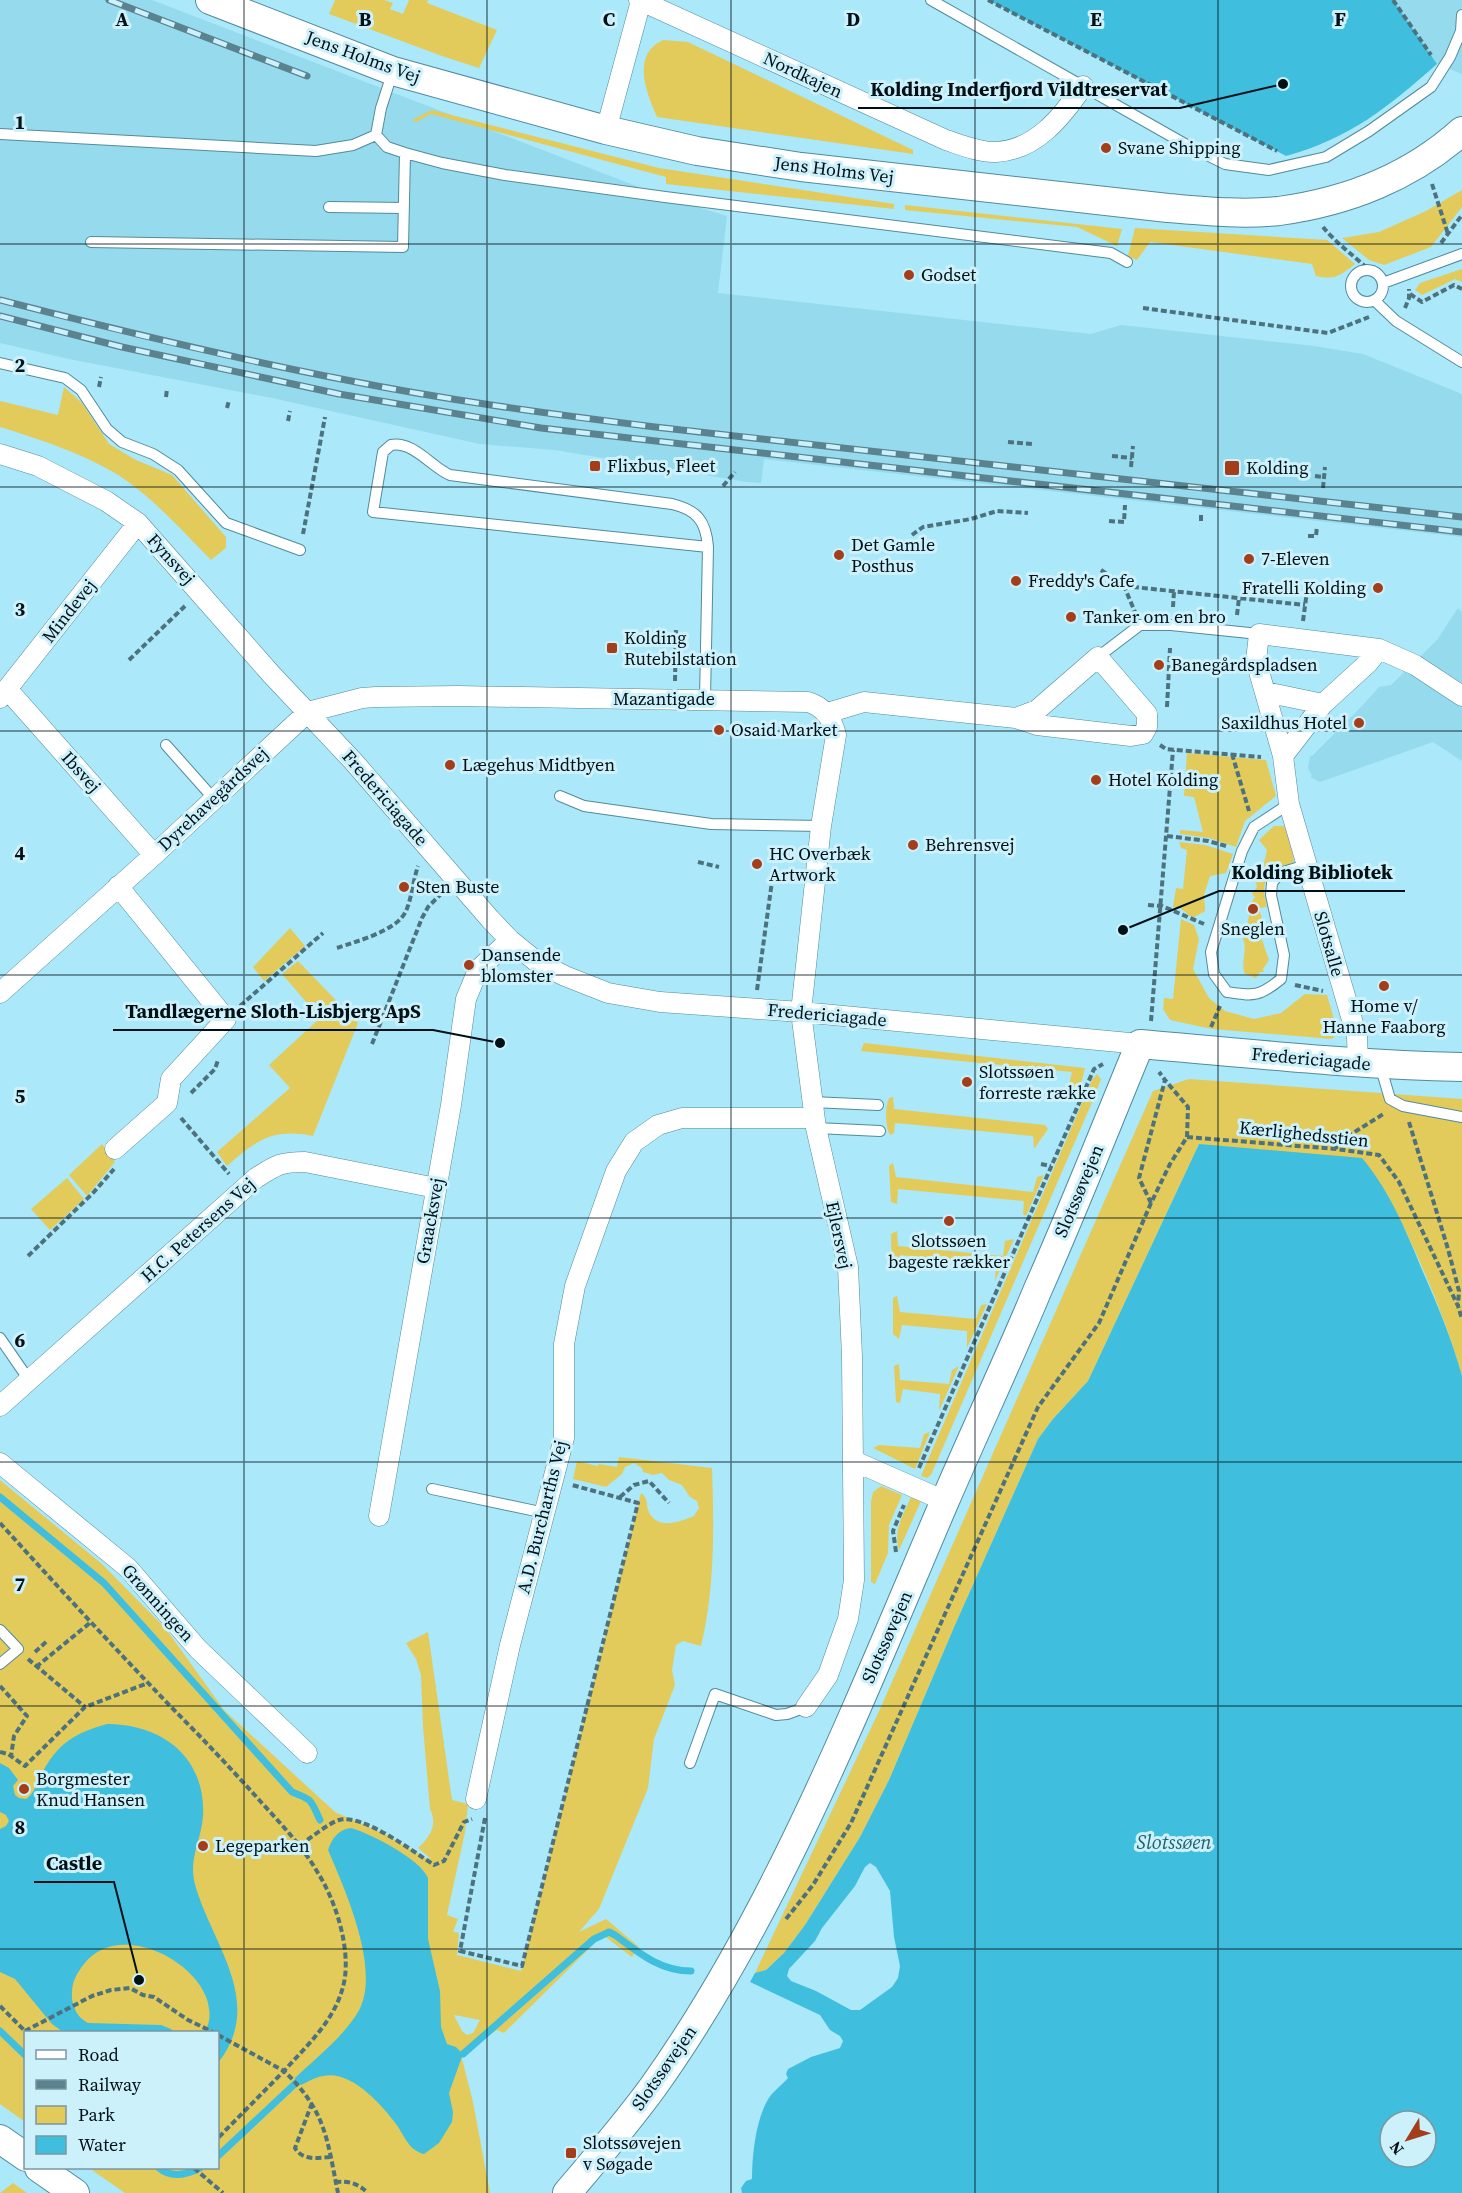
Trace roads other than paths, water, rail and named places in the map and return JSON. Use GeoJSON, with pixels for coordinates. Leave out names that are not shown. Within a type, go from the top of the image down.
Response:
{"type":"FeatureCollection","features":[{"type":"Feature","properties":{"kind":"main road","name":"Jens Holms Vej"},"geometry":{"type":"LineString","coordinates":[[210,0],[393,71],[606,130],[697,151],[801,167],[1216,212],[1278,211],[1367,190],[1402,174],[1459,138]]}},
{"type":"Feature","properties":{"kind":"main road","name":"Fredericiagade"},"geometry":{"type":"LineString","coordinates":[[1140,1044],[1369,1064],[1462,1067]]}},
{"type":"Feature","properties":{"kind":"main road","name":"Slotssøvejen"},"geometry":{"type":"LineString","coordinates":[[567,2193],[615,2138],[653,2087],[700,2015],[758,1915],[817,1795],[1040,1287],[1140,1044]]}},
{"type":"Feature","properties":{"kind":"main road"},"geometry":{"type":"LineString","coordinates":[[0,2139],[24,2156]]}},
{"type":"Feature","properties":{"kind":"main road"},"geometry":{"type":"LineString","coordinates":[[40,2169],[75,2193]]}},
{"type":"Feature","properties":{"kind":"street","name":"Nordkajen"},"geometry":{"type":"LineString","coordinates":[[606,130],[640,0],[946,140],[976,149],[994,152],[1027,145],[1049,128],[1070,105],[1083,86]]}},
{"type":"Feature","properties":{"kind":"street","name":"Fynsvej"},"geometry":{"type":"LineString","coordinates":[[0,454],[38,466],[96,496],[138,524],[200,591],[271,674],[308,712]]}},
{"type":"Feature","properties":{"kind":"street","name":"Mindevej"},"geometry":{"type":"LineString","coordinates":[[4,694],[138,524]]}},
{"type":"Feature","properties":{"kind":"street"},"geometry":{"type":"LineString","coordinates":[[1283,756],[1256,661],[1259,634],[1379,649],[1415,665],[1462,696]]}},
{"type":"Feature","properties":{"kind":"street"},"geometry":{"type":"LineString","coordinates":[[1283,756],[1323,704],[1368,663],[1379,649]]}},
{"type":"Feature","properties":{"kind":"street"},"geometry":{"type":"LineString","coordinates":[[801,1012],[821,826],[836,735],[827,713],[864,702],[1016,718],[1037,725],[1131,736],[1143,734],[1147,727],[1147,714],[1098,657],[1037,710],[1016,718]]}},
{"type":"Feature","properties":{"kind":"street"},"geometry":{"type":"LineString","coordinates":[[1265,692],[1323,704]]}},
{"type":"Feature","properties":{"kind":"street","name":"Ibsvej"},"geometry":{"type":"LineString","coordinates":[[4,694],[154,855]]}},
{"type":"Feature","properties":{"kind":"street","name":"Mazantigade"},"geometry":{"type":"LineString","coordinates":[[308,712],[362,698],[458,696],[808,702],[818,705],[827,713]]}},
{"type":"Feature","properties":{"kind":"street","name":"Dyrehavegårdsvej"},"geometry":{"type":"LineString","coordinates":[[0,993],[154,855],[308,712]]}},
{"type":"Feature","properties":{"kind":"street","name":"Fredericiagade"},"geometry":{"type":"LineString","coordinates":[[308,712],[510,940],[537,962],[565,976],[608,993],[660,1002],[801,1012],[1140,1044]]}},
{"type":"Feature","properties":{"kind":"street","name":"Slotsalle"},"geometry":{"type":"LineString","coordinates":[[1283,756],[1289,804],[1306,865],[1343,995],[1369,1064]]}},
{"type":"Feature","properties":{"kind":"street"},"geometry":{"type":"LineString","coordinates":[[115,1149],[167,1103],[171,1079],[226,1019],[118,886]]}},
{"type":"Feature","properties":{"kind":"street","name":"Graacksvej"},"geometry":{"type":"LineString","coordinates":[[379,1516],[466,999],[478,970],[510,940]]}},
{"type":"Feature","properties":{"kind":"street","name":"Ejlersvej"},"geometry":{"type":"LineString","coordinates":[[801,1012],[814,1116],[848,1267],[854,1461],[854,1580],[848,1619],[828,1675],[806,1707]]}},
{"type":"Feature","properties":{"kind":"street","name":"A.D. Burcharths Vej"},"geometry":{"type":"LineString","coordinates":[[476,1799],[507,1656],[564,1438],[564,1344],[575,1286],[616,1171],[634,1142],[658,1125],[682,1118],[814,1116]]}},
{"type":"Feature","properties":{"kind":"street","name":"H.C. Petersens Vej"},"geometry":{"type":"LineString","coordinates":[[0,1406],[256,1178],[285,1162],[305,1162],[436,1188]]}},
{"type":"Feature","properties":{"kind":"street"},"geometry":{"type":"LineString","coordinates":[[854,1461],[945,1501]]}},
{"type":"Feature","properties":{"kind":"street","name":"Grønningen"},"geometry":{"type":"LineString","coordinates":[[0,1463],[128,1568],[198,1648],[307,1754]]}},
{"type":"Feature","properties":{"kind":"lane"},"geometry":{"type":"LineString","coordinates":[[931,0],[1185,144],[1225,164],[1269,170],[1326,157],[1369,131],[1431,87],[1450,57],[1461,32],[1462,15]]}},
{"type":"Feature","properties":{"kind":"lane"},"geometry":{"type":"LineString","coordinates":[[375,135],[393,71]]}},
{"type":"Feature","properties":{"kind":"lane"},"geometry":{"type":"LineString","coordinates":[[0,134],[316,151],[353,145],[375,135]]}},
{"type":"Feature","properties":{"kind":"lane"},"geometry":{"type":"LineString","coordinates":[[375,135],[387,147],[405,153],[442,163],[505,175],[1111,253],[1127,261]]}},
{"type":"Feature","properties":{"kind":"lane"},"geometry":{"type":"LineString","coordinates":[[92,242],[403,247],[405,153]]}},
{"type":"Feature","properties":{"kind":"lane"},"geometry":{"type":"LineString","coordinates":[[329,207],[404,208]]}},
{"type":"Feature","properties":{"kind":"lane"},"geometry":{"type":"LineString","coordinates":[[1383,283],[1462,254]]}},
{"type":"Feature","properties":{"kind":"lane"},"geometry":{"type":"LineString","coordinates":[[1368,270],[1376,273],[1383,283],[1381,293],[1369,302],[1358,300],[1351,292],[1350,286],[1354,275],[1359,271],[1368,270]]}},
{"type":"Feature","properties":{"kind":"lane"},"geometry":{"type":"LineString","coordinates":[[1374,300],[1396,321],[1462,362]]}},
{"type":"Feature","properties":{"kind":"lane"},"geometry":{"type":"LineString","coordinates":[[0,363],[65,378],[81,390],[107,429],[122,442],[153,453],[178,470],[226,524],[300,550]]}},
{"type":"Feature","properties":{"kind":"lane"},"geometry":{"type":"LineString","coordinates":[[705,699],[708,547],[705,526],[695,514],[680,506],[450,476],[438,470],[412,449],[396,444],[383,452],[373,512],[708,547]]}},
{"type":"Feature","properties":{"kind":"lane"},"geometry":{"type":"LineString","coordinates":[[1098,657],[1140,625],[1171,625],[1259,634]]}},
{"type":"Feature","properties":{"kind":"lane"},"geometry":{"type":"LineString","coordinates":[[166,745],[214,799]]}},
{"type":"Feature","properties":{"kind":"lane"},"geometry":{"type":"LineString","coordinates":[[560,796],[584,806],[711,824],[821,826]]}},
{"type":"Feature","properties":{"kind":"lane"},"geometry":{"type":"LineString","coordinates":[[1289,804],[1254,826],[1242,851],[1211,952],[1214,974],[1227,992],[1252,996],[1267,990],[1281,979],[1284,955],[1271,896],[1272,883],[1280,873],[1306,865]]}},
{"type":"Feature","properties":{"kind":"lane"},"geometry":{"type":"LineString","coordinates":[[1369,1064],[1390,1099],[1402,1105],[1462,1117]]}},
{"type":"Feature","properties":{"kind":"lane"},"geometry":{"type":"LineString","coordinates":[[814,1116],[878,1105]]}},
{"type":"Feature","properties":{"kind":"lane"},"geometry":{"type":"LineString","coordinates":[[814,1116],[880,1131]]}},
{"type":"Feature","properties":{"kind":"lane"},"geometry":{"type":"LineString","coordinates":[[0,1338],[29,1380]]}},
{"type":"Feature","properties":{"kind":"lane"},"geometry":{"type":"LineString","coordinates":[[432,1489],[544,1513]]}},
{"type":"Feature","properties":{"kind":"lane"},"geometry":{"type":"LineString","coordinates":[[0,1630],[3,1652]]}},
{"type":"Feature","properties":{"kind":"lane"},"geometry":{"type":"LineString","coordinates":[[690,1763],[715,1694],[776,1715],[787,1714],[806,1707]]}},
{"type":"Feature","properties":{"kind":"water"},"geometry":{"type":"Polygon","coordinates":[[[988,0],[1393,0],[1437,64],[1368,119],[1330,140],[1286,156],[988,0]]]}},
{"type":"Feature","properties":{"kind":"water","name":"Slotssøen"},"geometry":{"type":"Polygon","coordinates":[[[1199,1144],[1362,1158],[1381,1184],[1411,1242],[1454,1349],[1462,1376],[1462,2193],[742,2193],[741,2188],[746,2181],[752,2179],[754,2147],[762,2113],[771,2095],[788,2078],[786,2074],[788,2069],[811,2057],[840,2048],[843,2041],[840,2036],[830,2030],[820,2015],[750,1982],[755,1973],[766,1970],[784,1953],[805,1925],[860,1837],[889,1780],[1038,1439],[1088,1381],[1199,1144]],[[870,1863],[865,1867],[855,1886],[822,1928],[815,1941],[789,1969],[787,1976],[791,1981],[816,1991],[851,2010],[860,2010],[892,1987],[898,1978],[900,1966],[894,1937],[890,1891],[876,1867],[870,1863]]]}},
{"type":"Feature","properties":{"kind":"water"},"geometry":{"type":"Polygon","coordinates":[[[107,1724],[146,1730],[177,1748],[197,1777],[202,1795],[203,1816],[194,1860],[194,1878],[204,1910],[231,1975],[236,1997],[237,2019],[231,2041],[219,2061],[219,2031],[205,2031],[210,2012],[204,1992],[190,1973],[170,1958],[148,1948],[124,1945],[102,1950],[84,1964],[75,1977],[72,1989],[74,2006],[81,2018],[88,2023],[161,2025],[173,2031],[62,2031],[52,2024],[15,1979],[0,1972],[0,1829],[9,1821],[6,1815],[0,1812],[0,1763],[9,1768],[18,1780],[13,1786],[15,1795],[26,1799],[53,1755],[68,1741],[85,1731],[107,1724]]]}},
{"type":"Feature","properties":{"kind":"water"},"geometry":{"type":"Polygon","coordinates":[[[351,1828],[382,1841],[406,1855],[428,1878],[428,1939],[440,1991],[441,2027],[447,2044],[456,2047],[463,2054],[449,2093],[453,2112],[452,2122],[439,2143],[424,2154],[410,2146],[396,2124],[374,2098],[354,2083],[334,2076],[314,2078],[301,2085],[295,2078],[345,2030],[358,2012],[364,1995],[366,1975],[364,1953],[351,1908],[328,1850],[336,1835],[351,1828]]]}},
{"type":"Feature","properties":{"kind":"waterway"},"geometry":{"type":"LineString","coordinates":[[0,1497],[104,1583],[292,1792],[310,1802],[320,1820]]}},
{"type":"Feature","properties":{"kind":"waterway"},"geometry":{"type":"LineString","coordinates":[[463,2054],[594,1939],[609,1932],[660,1964],[669,1968],[691,1971]]}},
{"type":"Feature","properties":{"kind":"waterway"},"geometry":{"type":"LineString","coordinates":[[0,2031],[24,2054]]}},
{"type":"Feature","properties":{"kind":"waterway"},"geometry":{"type":"LineString","coordinates":[[219,2155],[298,2081]]}},
{"type":"Feature","properties":{"kind":"waterway"},"geometry":{"type":"LineString","coordinates":[[161,2169],[174,2174],[197,2169]]}},
{"type":"Feature","properties":{"kind":"railway"},"geometry":{"type":"LineString","coordinates":[[109,0],[307,76]]}},
{"type":"Feature","properties":{"kind":"railway"},"geometry":{"type":"LineString","coordinates":[[0,300],[255,361],[380,387],[498,406],[655,427],[1462,517]]}},
{"type":"Feature","properties":{"kind":"railway"},"geometry":{"type":"LineString","coordinates":[[0,316],[122,347],[339,394],[541,428],[1462,532]]}},
{"type":"Feature","properties":{"kind":"place","name":"Kolding Inderfjord Vildtreservat"},"geometry":{"type":"Point","coordinates":[1283,84]}},
{"type":"Feature","properties":{"kind":"place","name":"Svane Shipping"},"geometry":{"type":"Point","coordinates":[1106,148]}},
{"type":"Feature","properties":{"kind":"place","name":"Godset"},"geometry":{"type":"Point","coordinates":[909,275]}},
{"type":"Feature","properties":{"kind":"place","name":"Flixbus, Fleet"},"geometry":{"type":"Point","coordinates":[595,466]}},
{"type":"Feature","properties":{"kind":"place","name":"Kolding"},"geometry":{"type":"Point","coordinates":[1232,468]}},
{"type":"Feature","properties":{"kind":"place","name":"Det Gamle Posthus"},"geometry":{"type":"Point","coordinates":[839,555]}},
{"type":"Feature","properties":{"kind":"place","name":"7-Eleven"},"geometry":{"type":"Point","coordinates":[1249,559]}},
{"type":"Feature","properties":{"kind":"place","name":"Freddy's Cafe"},"geometry":{"type":"Point","coordinates":[1016,581]}},
{"type":"Feature","properties":{"kind":"place","name":"Fratelli Kolding"},"geometry":{"type":"Point","coordinates":[1378,588]}},
{"type":"Feature","properties":{"kind":"place","name":"Tanker om en bro"},"geometry":{"type":"Point","coordinates":[1071,617]}},
{"type":"Feature","properties":{"kind":"place","name":"Kolding Rutebilstation"},"geometry":{"type":"Point","coordinates":[612,648]}},
{"type":"Feature","properties":{"kind":"place","name":"Banegårdspladsen"},"geometry":{"type":"Point","coordinates":[1159,665]}},
{"type":"Feature","properties":{"kind":"place","name":"Saxildhus Hotel"},"geometry":{"type":"Point","coordinates":[1359,723]}},
{"type":"Feature","properties":{"kind":"place","name":"Osaid Market"},"geometry":{"type":"Point","coordinates":[719,730]}},
{"type":"Feature","properties":{"kind":"place","name":"Lægehus Midtbyen"},"geometry":{"type":"Point","coordinates":[450,765]}},
{"type":"Feature","properties":{"kind":"place","name":"Hotel Kolding"},"geometry":{"type":"Point","coordinates":[1096,780]}},
{"type":"Feature","properties":{"kind":"place","name":"Behrensvej"},"geometry":{"type":"Point","coordinates":[913,845]}},
{"type":"Feature","properties":{"kind":"place","name":"HC Overbæk Artwork"},"geometry":{"type":"Point","coordinates":[757,864]}},
{"type":"Feature","properties":{"kind":"place","name":"Sten Buste"},"geometry":{"type":"Point","coordinates":[404,887]}},
{"type":"Feature","properties":{"kind":"place","name":"Sneglen"},"geometry":{"type":"Point","coordinates":[1253,909]}},
{"type":"Feature","properties":{"kind":"place","name":"Kolding Bibliotek"},"geometry":{"type":"Point","coordinates":[1123,930]}},
{"type":"Feature","properties":{"kind":"place","name":"Dansende blomster"},"geometry":{"type":"Point","coordinates":[469,965]}},
{"type":"Feature","properties":{"kind":"place","name":"Home v/ Hanne Faaborg"},"geometry":{"type":"Point","coordinates":[1384,986]}},
{"type":"Feature","properties":{"kind":"place","name":"Tandlægerne Sloth-Lisbjerg ApS"},"geometry":{"type":"Point","coordinates":[500,1043]}},
{"type":"Feature","properties":{"kind":"place","name":"Slotssøen forreste række"},"geometry":{"type":"Point","coordinates":[967,1082]}},
{"type":"Feature","properties":{"kind":"place","name":"Slotssøen bageste rækker"},"geometry":{"type":"Point","coordinates":[949,1221]}},
{"type":"Feature","properties":{"kind":"place","name":"Borgmester Knud Hansen"},"geometry":{"type":"Point","coordinates":[24,1789]}},
{"type":"Feature","properties":{"kind":"place","name":"Legeparken"},"geometry":{"type":"Point","coordinates":[203,1846]}},
{"type":"Feature","properties":{"kind":"place","name":"Castle"},"geometry":{"type":"Point","coordinates":[139,1980]}},
{"type":"Feature","properties":{"kind":"place","name":"Slotssøvejen v Søgade"},"geometry":{"type":"Point","coordinates":[571,2153]}}]}
